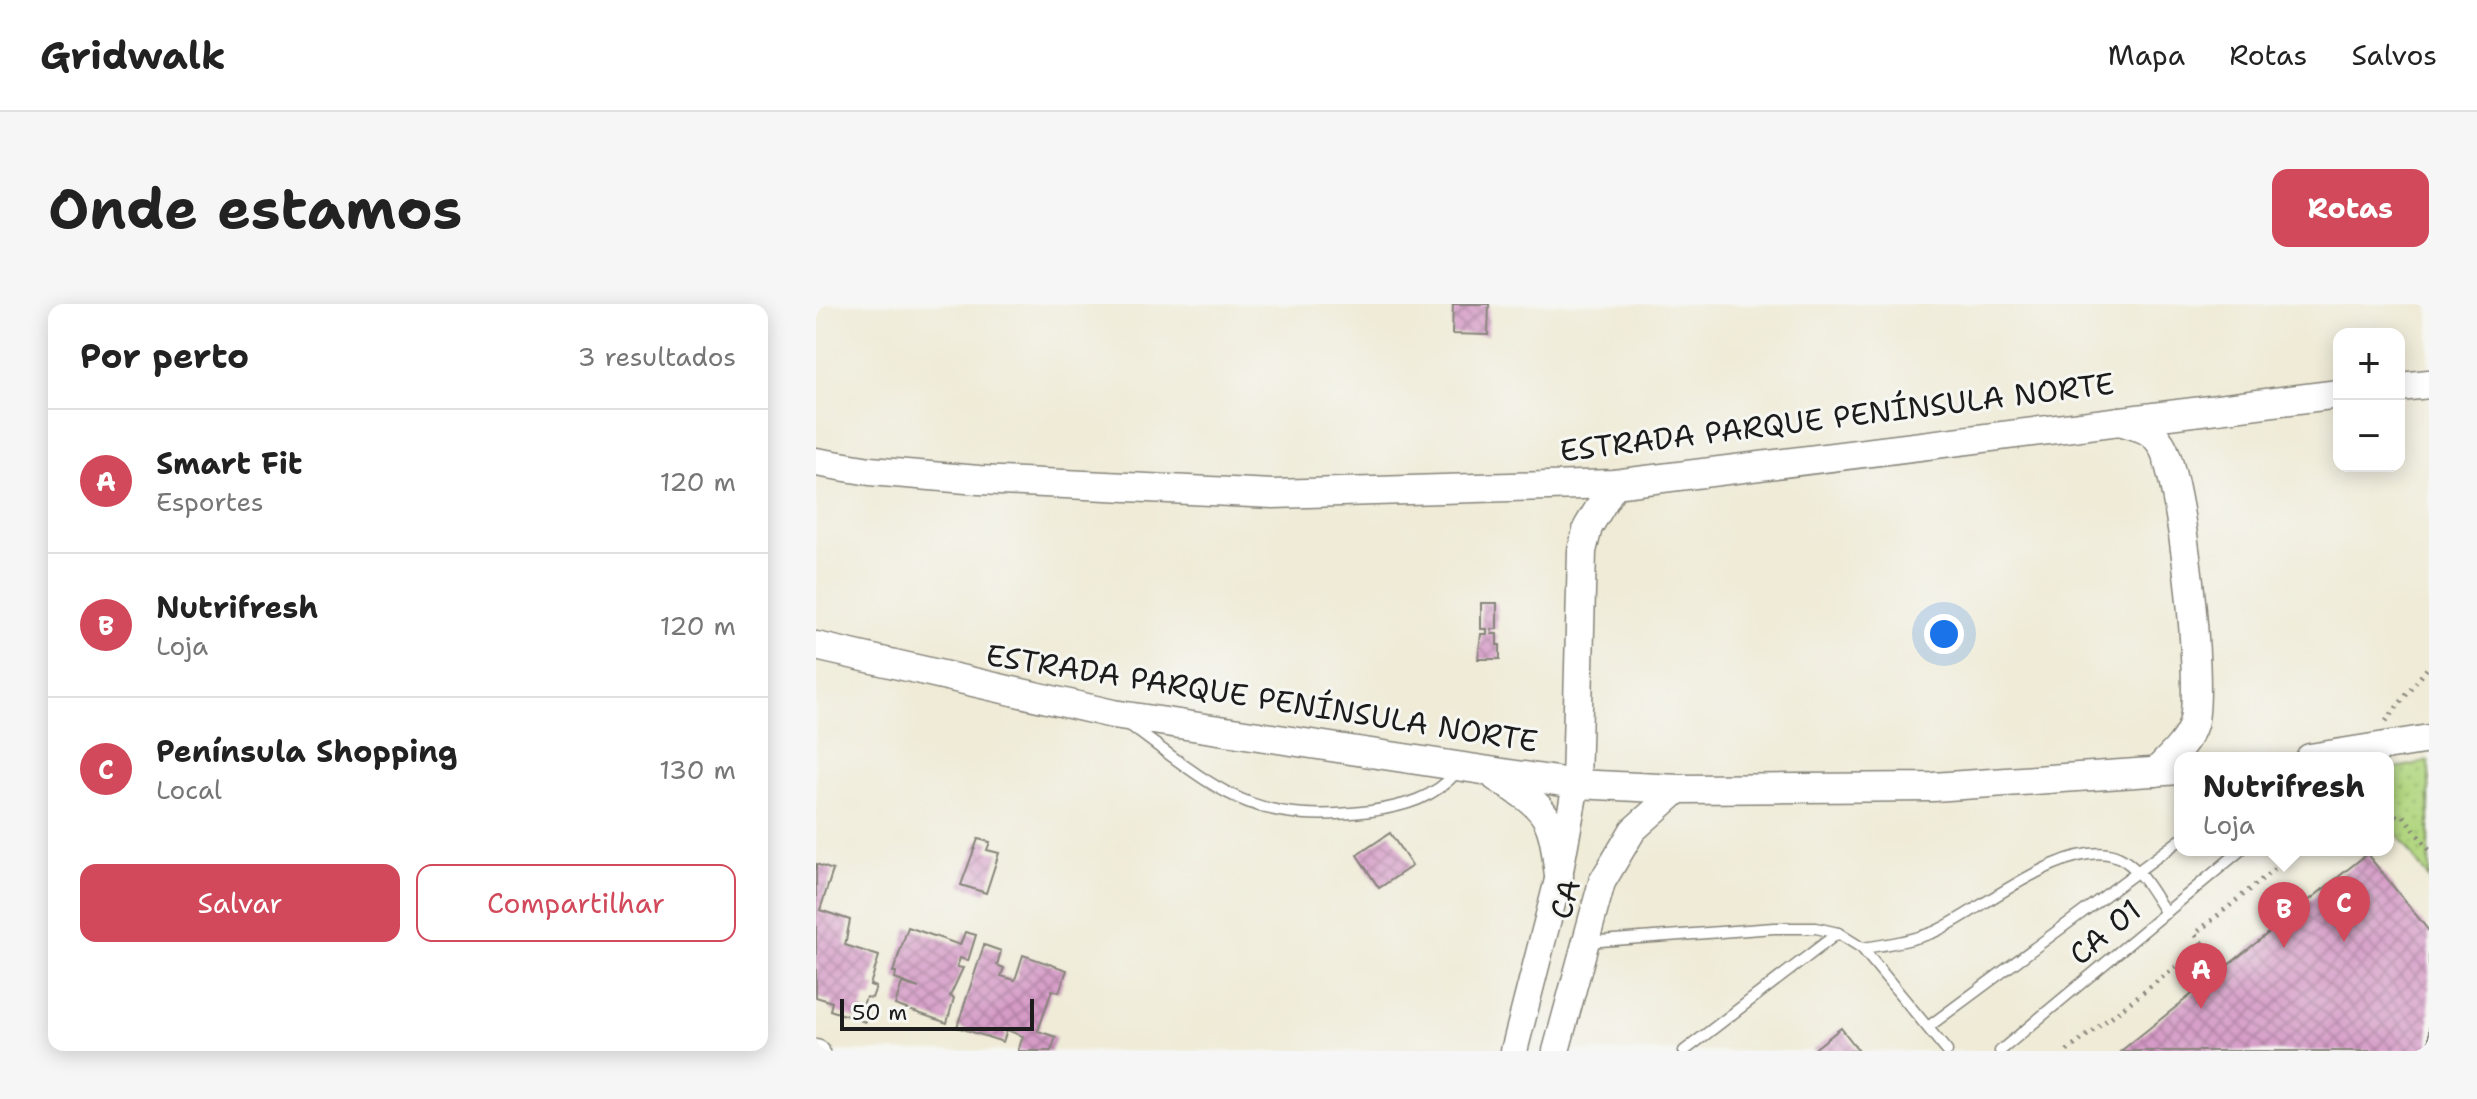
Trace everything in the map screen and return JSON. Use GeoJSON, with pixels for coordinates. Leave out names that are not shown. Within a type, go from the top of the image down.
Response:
{"type":"FeatureCollection","features":[{"type":"Feature","properties":{"kind":"main road"},"geometry":{"type":"LineString","coordinates":[[2405,386],[2429,384]]}},
{"type":"Feature","properties":{"kind":"main road","name":"ESTRADA PARQUE PENÍNSULA NORTE"},"geometry":{"type":"LineString","coordinates":[[816,462],[870,471],[979,480],[1273,494],[1614,484],[1886,452],[2114,419],[2333,395]]}},
{"type":"Feature","properties":{"kind":"main road"},"geometry":{"type":"LineString","coordinates":[[2114,419],[2147,429],[2159,440],[2169,459],[2186,574],[2197,704],[2192,727],[2178,752]]}},
{"type":"Feature","properties":{"kind":"main road"},"geometry":{"type":"LineString","coordinates":[[1576,784],[1582,551],[1588,527],[1614,484]]}},
{"type":"Feature","properties":{"kind":"main road","name":"ESTRADA PARQUE PENÍNSULA NORTE"},"geometry":{"type":"LineString","coordinates":[[816,646],[1113,714],[1576,784],[1679,789],[1933,787],[2168,771]]}},
{"type":"Feature","properties":{"kind":"main road"},"geometry":{"type":"LineString","coordinates":[[2350,752],[2429,739]]}},
{"type":"Feature","properties":{"kind":"main road"},"geometry":{"type":"LineString","coordinates":[[1489,772],[1528,796],[1546,814],[1553,830],[1559,876]]}},
{"type":"Feature","properties":{"kind":"street","name":"CA"},"geometry":{"type":"LineString","coordinates":[[1514,1051],[1559,876],[1576,784]]}},
{"type":"Feature","properties":{"kind":"street","name":"CA"},"geometry":{"type":"LineString","coordinates":[[1556,1051],[1602,882],[1618,850],[1633,830],[1679,789]]}},
{"type":"Feature","properties":{"kind":"lane"},"geometry":{"type":"LineString","coordinates":[[1113,714],[1207,785],[1268,812],[1321,817],[1389,808],[1442,788],[1461,768]]}},
{"type":"Feature","properties":{"kind":"lane","name":"CA 01"},"geometry":{"type":"LineString","coordinates":[[1928,1027],[2174,845]]}},
{"type":"Feature","properties":{"kind":"lane"},"geometry":{"type":"LineString","coordinates":[[1862,948],[1935,932],[1998,892],[2071,860],[2106,853],[2120,858],[2138,872],[2166,913]]}},
{"type":"Feature","properties":{"kind":"lane","name":"CA 01"},"geometry":{"type":"LineString","coordinates":[[2000,1051],[2234,856]]}},
{"type":"Feature","properties":{"kind":"lane"},"geometry":{"type":"LineString","coordinates":[[1586,942],[1774,928],[1816,928],[1838,933],[1862,948],[1947,1051]]}},
{"type":"Feature","properties":{"kind":"lane"},"geometry":{"type":"LineString","coordinates":[[1684,1051],[1838,933]]}},
{"type":"Feature","properties":{"kind":"path"},"geometry":{"type":"LineString","coordinates":[[2363,750],[2429,666]]}},
{"type":"Feature","properties":{"kind":"path"},"geometry":{"type":"LineString","coordinates":[[2394,816],[2404,816],[2429,850]]}},
{"type":"Feature","properties":{"kind":"path"},"geometry":{"type":"LineString","coordinates":[[2067,1051],[2204,945],[2195,934],[2291,856]]}},
{"type":"Feature","properties":{"kind":"green space"},"geometry":{"type":"Polygon","coordinates":[[[2429,761],[2429,879],[2394,829],[2394,769],[2429,761]]]}},
{"type":"Feature","properties":{"kind":"building"},"geometry":{"type":"Polygon","coordinates":[[[1453,304],[1489,304],[1488,335],[1452,334],[1453,304]]]}},
{"type":"Feature","properties":{"kind":"building"},"geometry":{"type":"Polygon","coordinates":[[[1481,603],[1497,603],[1497,629],[1491,629],[1492,634],[1497,634],[1500,659],[1478,659],[1481,634],[1487,634],[1487,629],[1481,629],[1481,603]]]}},
{"type":"Feature","properties":{"kind":"building"},"geometry":{"type":"Polygon","coordinates":[[[1390,833],[1412,866],[1379,888],[1357,855],[1390,833]]]}},
{"type":"Feature","properties":{"kind":"building"},"geometry":{"type":"Polygon","coordinates":[[[978,839],[990,842],[987,850],[999,853],[986,893],[961,885],[978,839]]]}},
{"type":"Feature","properties":{"kind":"building"},"geometry":{"type":"Polygon","coordinates":[[[2365,856],[2369,856],[2429,931],[2429,1051],[2121,1051],[2365,856]]]}},
{"type":"Feature","properties":{"kind":"building"},"geometry":{"type":"Polygon","coordinates":[[[816,864],[833,870],[820,910],[850,920],[845,945],[879,956],[870,985],[876,987],[872,998],[866,997],[861,1010],[869,1012],[865,1022],[830,1010],[832,1002],[816,997],[816,864]]]}},
{"type":"Feature","properties":{"kind":"building"},"geometry":{"type":"Polygon","coordinates":[[[908,927],[960,945],[965,932],[976,935],[968,961],[960,958],[957,967],[963,968],[950,996],[954,998],[947,1023],[895,1005],[902,983],[919,988],[895,979],[896,972],[893,972],[908,927]]]}},
{"type":"Feature","properties":{"kind":"building"},"geometry":{"type":"Polygon","coordinates":[[[984,945],[1001,951],[997,965],[1004,968],[1001,976],[1015,980],[1023,955],[1067,970],[1059,992],[1052,990],[1038,1031],[1056,1037],[1051,1051],[1018,1051],[1023,1036],[1007,1030],[1003,1042],[957,1027],[984,945]]]}},
{"type":"Feature","properties":{"kind":"building"},"geometry":{"type":"Polygon","coordinates":[[[1841,1028],[1859,1051],[1812,1051],[1841,1028]]]}},
{"type":"Feature","properties":{"kind":"place","name":"Península Shopping"},"geometry":{"type":"Point","coordinates":[2344,942]}},
{"type":"Feature","properties":{"kind":"place","name":"Nutrifresh"},"geometry":{"type":"Point","coordinates":[2284,948]}},
{"type":"Feature","properties":{"kind":"place","name":"Smart Fit"},"geometry":{"type":"Point","coordinates":[2201,1009]}}]}
